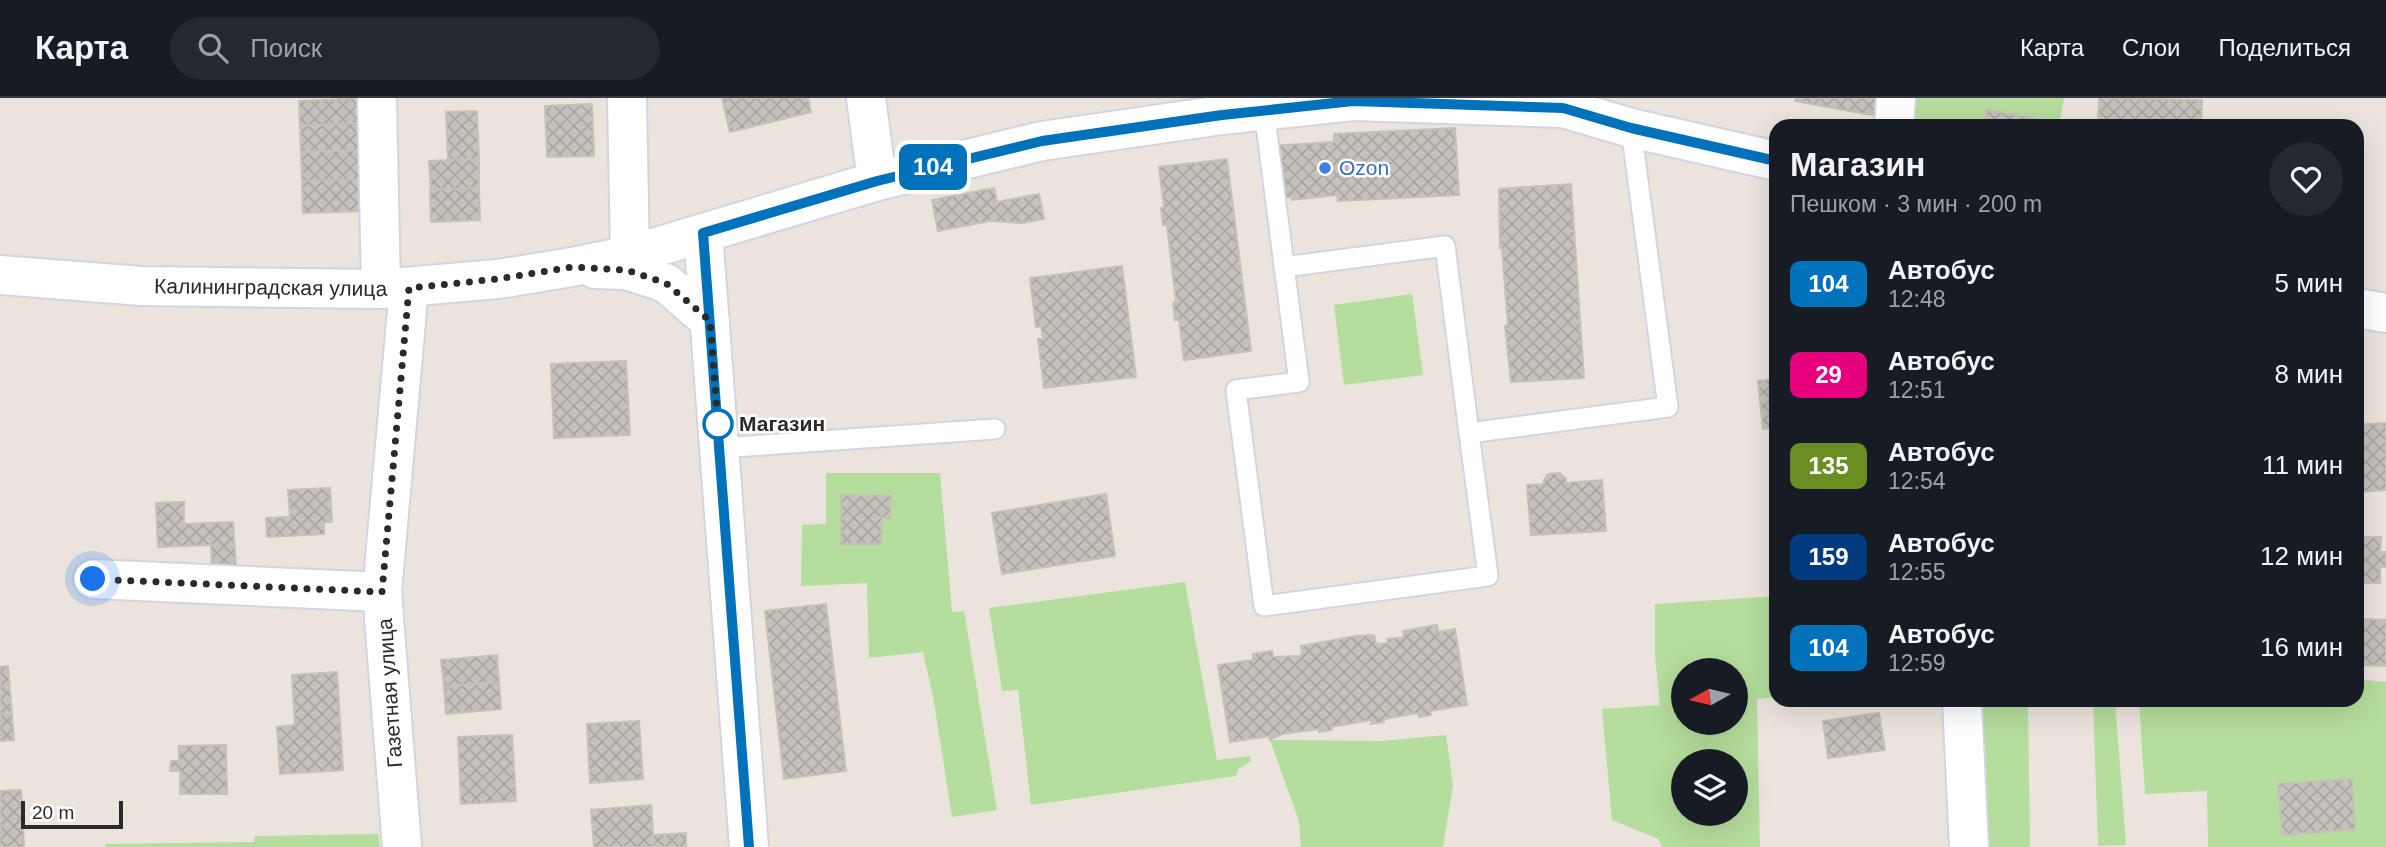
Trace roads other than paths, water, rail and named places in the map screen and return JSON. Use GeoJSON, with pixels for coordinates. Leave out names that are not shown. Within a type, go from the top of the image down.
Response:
{"type":"FeatureCollection","features":[{"type":"Feature","properties":{"kind":"street","name":"Газетная улица"},"geometry":{"type":"LineString","coordinates":[[377,98],[395,289],[382,592],[402,847]]}},
{"type":"Feature","properties":{"kind":"street"},"geometry":{"type":"LineString","coordinates":[[627,98],[630,255]]}},
{"type":"Feature","properties":{"kind":"street"},"geometry":{"type":"LineString","coordinates":[[866,98],[877,181]]}},
{"type":"Feature","properties":{"kind":"street"},"geometry":{"type":"LineString","coordinates":[[1894,119],[1896,98]]}},
{"type":"Feature","properties":{"kind":"street","name":"Калининградская улица"},"geometry":{"type":"LineString","coordinates":[[0,275],[141,286],[395,289],[498,279],[630,255],[877,181],[1042,141],[1264,110],[1353,101],[1563,108],[1631,128],[1769,158]]}},
{"type":"Feature","properties":{"kind":"street"},"geometry":{"type":"LineString","coordinates":[[703,233],[749,847]]}},
{"type":"Feature","properties":{"kind":"street"},"geometry":{"type":"LineString","coordinates":[[572,267],[626,270],[666,283],[710,321]]}},
{"type":"Feature","properties":{"kind":"street"},"geometry":{"type":"LineString","coordinates":[[2364,309],[2386,313]]}},
{"type":"Feature","properties":{"kind":"street"},"geometry":{"type":"LineString","coordinates":[[93,579],[382,592]]}},
{"type":"Feature","properties":{"kind":"street"},"geometry":{"type":"LineString","coordinates":[[1962,707],[1969,847]]}},
{"type":"Feature","properties":{"kind":"lane"},"geometry":{"type":"LineString","coordinates":[[1264,110],[1284,267],[1299,382],[1236,390],[1264,606],[1488,576],[1445,246],[1284,267]]}},
{"type":"Feature","properties":{"kind":"lane"},"geometry":{"type":"LineString","coordinates":[[1469,433],[1668,407],[1631,128]]}},
{"type":"Feature","properties":{"kind":"lane"},"geometry":{"type":"LineString","coordinates":[[720,448],[995,429]]}},
{"type":"Feature","properties":{"kind":"place","name":"Ozon"},"geometry":{"type":"Point","coordinates":[1325,168]}},
{"type":"Feature","properties":{"kind":"place","name":"Магазин"},"geometry":{"type":"Point","coordinates":[718,424]}}]}
